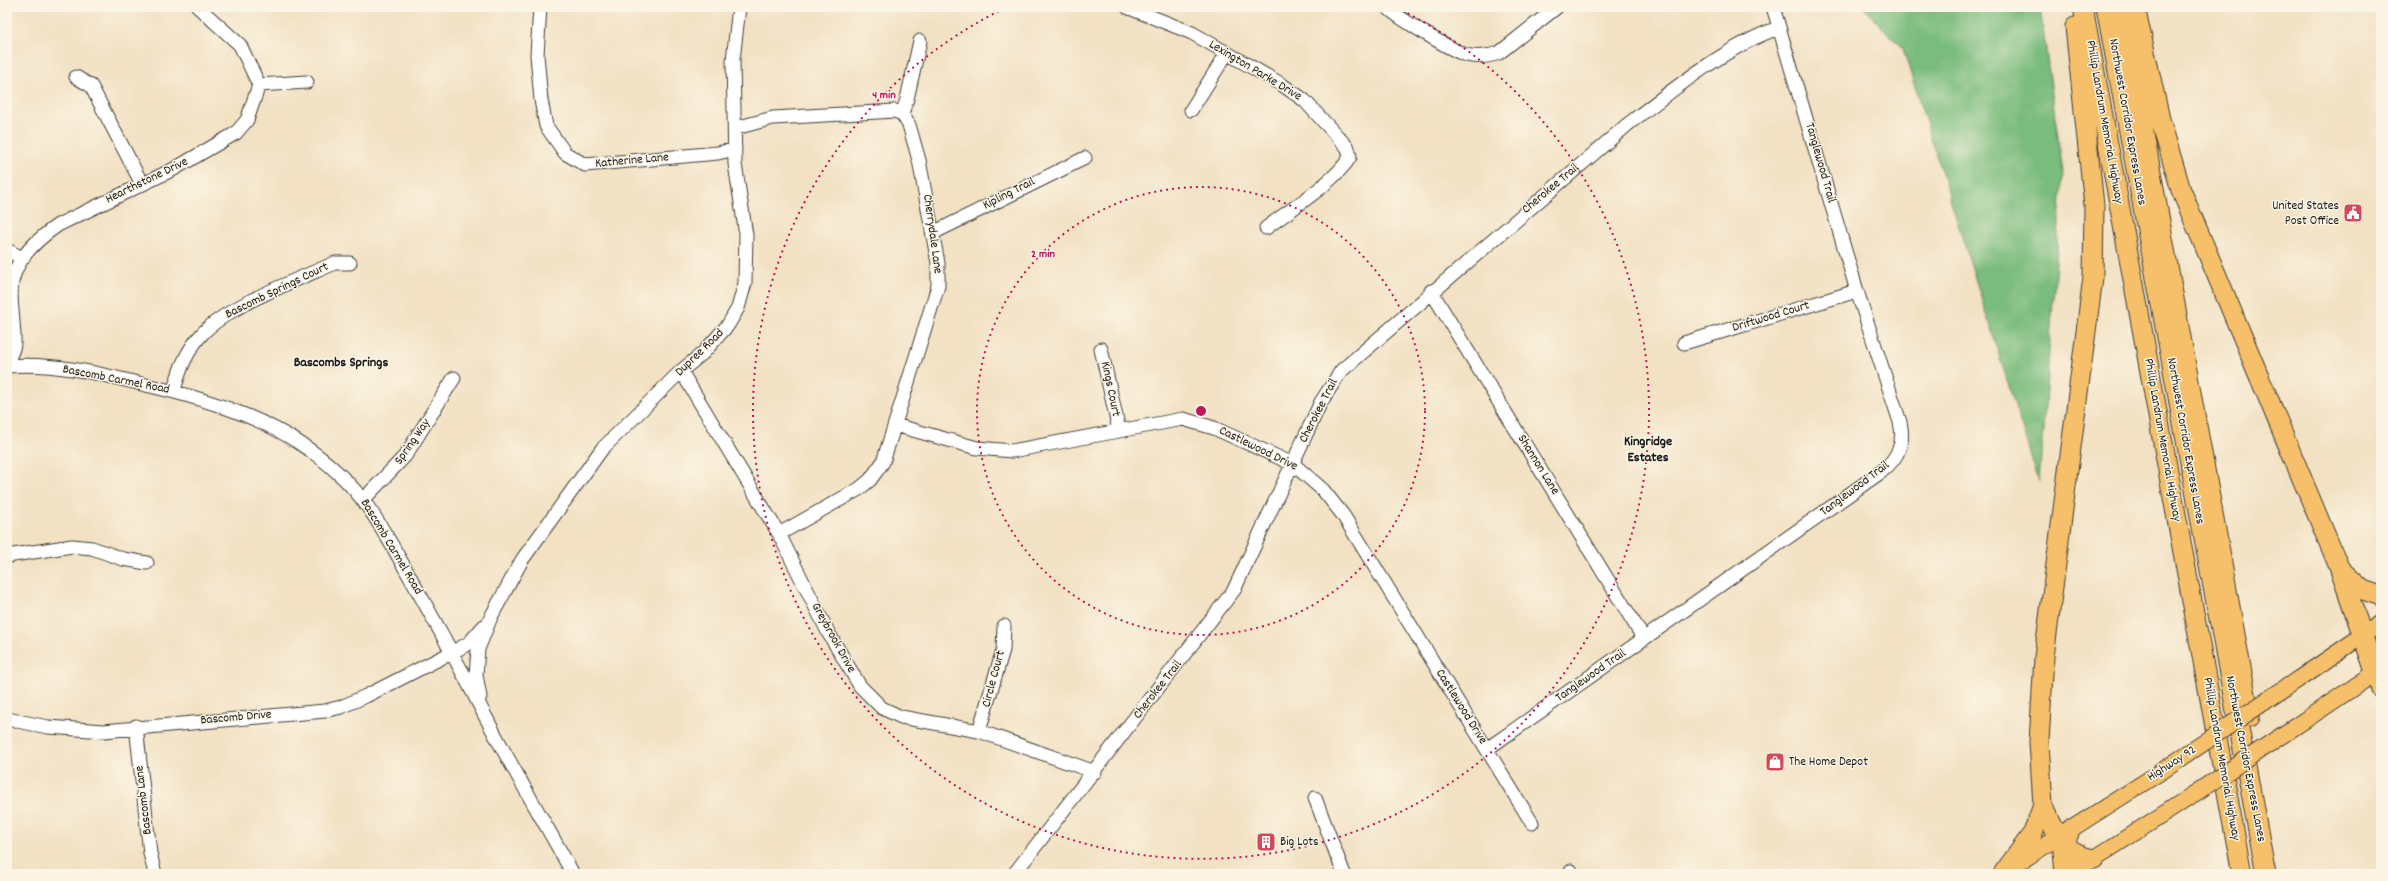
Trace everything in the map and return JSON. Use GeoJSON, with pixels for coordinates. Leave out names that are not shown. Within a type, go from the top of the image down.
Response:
{"type":"FeatureCollection","features":[{"type":"Feature","properties":{"kind":"highway"},"geometry":{"type":"LineString","coordinates":[[2002,873],[2033,833],[2043,805],[2039,742],[2043,672],[2094,256],[2092,189],[2073,7]]}},
{"type":"Feature","properties":{"kind":"highway","name":"Phillip Landrum Memorial Highway"},"geometry":{"type":"LineString","coordinates":[[2083,7],[2242,874]]}},
{"type":"Feature","properties":{"kind":"highway","name":"Northwest Corridor Express Lanes"},"geometry":{"type":"LineString","coordinates":[[2106,7],[2266,874]]}},
{"type":"Feature","properties":{"kind":"highway"},"geometry":{"type":"LineString","coordinates":[[2121,7],[2279,874]]}},
{"type":"Feature","properties":{"kind":"highway"},"geometry":{"type":"LineString","coordinates":[[2135,7],[2160,119],[2180,190],[2338,567],[2362,637],[2379,677]]}},
{"type":"Feature","properties":{"kind":"highway"},"geometry":{"type":"LineString","coordinates":[[2338,567],[2363,590],[2381,596]]}},
{"type":"Feature","properties":{"kind":"highway"},"geometry":{"type":"LineString","coordinates":[[2043,805],[2064,838],[2082,857],[2094,859]]}},
{"type":"Feature","properties":{"kind":"highway"},"geometry":{"type":"LineString","coordinates":[[2064,838],[2065,874]]}},
{"type":"Feature","properties":{"kind":"main road","name":"Highway 92"},"geometry":{"type":"LineString","coordinates":[[2002,873],[2064,838],[2381,623]]}},
{"type":"Feature","properties":{"kind":"main road"},"geometry":{"type":"LineString","coordinates":[[2070,874],[2170,810],[2305,720],[2379,677]]}},
{"type":"Feature","properties":{"kind":"street"},"geometry":{"type":"LineString","coordinates":[[198,7],[240,45],[259,85],[307,82]]}},
{"type":"Feature","properties":{"kind":"street","name":"Katherine Lane"},"geometry":{"type":"LineString","coordinates":[[540,7],[537,55],[541,100],[546,126],[564,153],[585,165],[718,153],[735,150]]}},
{"type":"Feature","properties":{"kind":"street","name":"Dupree Road"},"geometry":{"type":"LineString","coordinates":[[482,709],[476,675],[478,649],[491,617],[522,560],[602,449],[681,371],[703,353],[728,326],[738,308],[745,283],[746,235],[735,164],[736,128],[733,60],[739,7]]}},
{"type":"Feature","properties":{"kind":"street","name":"Lexington Parke Drive"},"geometry":{"type":"LineString","coordinates":[[1127,7],[1192,33],[1281,84],[1304,100],[1348,148],[1350,157],[1345,164],[1316,191],[1266,228]]}},
{"type":"Feature","properties":{"kind":"street"},"geometry":{"type":"LineString","coordinates":[[1387,7],[1455,50],[1476,57],[1488,57],[1499,53],[1556,7]]}},
{"type":"Feature","properties":{"kind":"street","name":"Tanglewood Trail"},"geometry":{"type":"LineString","coordinates":[[1487,748],[1882,472],[1898,455],[1903,434],[1900,422],[1857,291],[1773,7]]}},
{"type":"Feature","properties":{"kind":"street","name":"Cherokee Trail"},"geometry":{"type":"LineString","coordinates":[[1014,874],[1095,772],[1234,590],[1321,402],[1341,371],[1431,292],[1651,107],[1733,51],[1758,36],[1779,28]]}},
{"type":"Feature","properties":{"kind":"street"},"geometry":{"type":"LineString","coordinates":[[736,128],[773,118],[894,110],[902,114],[907,99],[920,41]]}},
{"type":"Feature","properties":{"kind":"street"},"geometry":{"type":"LineString","coordinates":[[1191,110],[1227,53]]}},
{"type":"Feature","properties":{"kind":"street"},"geometry":{"type":"LineString","coordinates":[[76,77],[90,86],[142,184]]}},
{"type":"Feature","properties":{"kind":"street","name":"Hearthstone Drive"},"geometry":{"type":"LineString","coordinates":[[7,362],[16,347],[11,292],[13,278],[22,258],[41,236],[58,225],[142,184],[236,133],[247,120],[259,85]]}},
{"type":"Feature","properties":{"kind":"street","name":"Cherrydale Lane"},"geometry":{"type":"LineString","coordinates":[[779,534],[845,498],[870,480],[883,462],[938,286],[938,263],[919,160],[909,125],[902,114]]}},
{"type":"Feature","properties":{"kind":"street","name":"Kipling Trail"},"geometry":{"type":"LineString","coordinates":[[933,233],[1085,158]]}},
{"type":"Feature","properties":{"kind":"street"},"geometry":{"type":"LineString","coordinates":[[7,250],[22,258]]}},
{"type":"Feature","properties":{"kind":"street","name":"Bascomb Springs Court"},"geometry":{"type":"LineString","coordinates":[[174,391],[178,373],[189,352],[203,333],[217,322],[247,303],[335,263],[350,264]]}},
{"type":"Feature","properties":{"kind":"street","name":"Driftwood Court"},"geometry":{"type":"LineString","coordinates":[[1684,343],[1857,291]]}},
{"type":"Feature","properties":{"kind":"street","name":"Shannon Lane"},"geometry":{"type":"LineString","coordinates":[[1431,292],[1644,639]]}},
{"type":"Feature","properties":{"kind":"street","name":"Kings Court"},"geometry":{"type":"LineString","coordinates":[[1101,349],[1119,430]]}},
{"type":"Feature","properties":{"kind":"street","name":"Bascomb Carmel Road"},"geometry":{"type":"LineString","coordinates":[[7,366],[25,364],[85,372],[174,391],[216,403],[287,434],[338,472],[364,499],[455,656],[482,709],[573,874]]}},
{"type":"Feature","properties":{"kind":"street","name":"Greybrook Drive"},"geometry":{"type":"LineString","coordinates":[[681,371],[779,534],[829,634],[860,686],[882,708],[901,717],[979,731],[1095,772]]}},
{"type":"Feature","properties":{"kind":"street","name":"Spring Way"},"geometry":{"type":"LineString","coordinates":[[364,499],[405,456],[454,378]]}},
{"type":"Feature","properties":{"kind":"street","name":"Castlewood Drive"},"geometry":{"type":"LineString","coordinates":[[895,425],[961,444],[995,451],[1030,448],[1183,419],[1214,428],[1293,464],[1323,490],[1343,515],[1532,823]]}},
{"type":"Feature","properties":{"kind":"street"},"geometry":{"type":"LineString","coordinates":[[7,556],[72,546],[92,548],[123,559],[147,563]]}},
{"type":"Feature","properties":{"kind":"street","name":"Dupree Road"},"geometry":{"type":"LineString","coordinates":[[455,656],[469,643],[491,617]]}},
{"type":"Feature","properties":{"kind":"street","name":"Circle Court"},"geometry":{"type":"LineString","coordinates":[[979,731],[1003,650],[1004,626]]}},
{"type":"Feature","properties":{"kind":"street"},"geometry":{"type":"LineString","coordinates":[[455,656],[469,658],[478,649]]}},
{"type":"Feature","properties":{"kind":"street","name":"Bascomb Drive"},"geometry":{"type":"LineString","coordinates":[[7,719],[48,727],[97,730],[325,711],[341,708],[455,656]]}},
{"type":"Feature","properties":{"kind":"street","name":"Bascomb Lane"},"geometry":{"type":"LineString","coordinates":[[136,726],[150,853],[155,874]]}},
{"type":"Feature","properties":{"kind":"street"},"geometry":{"type":"LineString","coordinates":[[1315,798],[1344,874]]}},
{"type":"Feature","properties":{"kind":"green space"},"geometry":{"type":"Polygon","coordinates":[[[1863,7],[2040,7],[2063,172],[2039,482],[1903,49],[1863,7]]]}},
{"type":"Feature","properties":{"kind":"place","name":"United States Post Office"},"geometry":{"type":"Point","coordinates":[2353,213]}},
{"type":"Feature","properties":{"kind":"place","name":"The Home Depot"},"geometry":{"type":"Point","coordinates":[1775,762]}},
{"type":"Feature","properties":{"kind":"place","name":"Big Lots"},"geometry":{"type":"Point","coordinates":[1266,842]}},
{"type":"Feature","properties":{"kind":"district","name":"Bascombs Springs"},"geometry":{"type":"Point","coordinates":[341,363]}},
{"type":"Feature","properties":{"kind":"district","name":"Kingridge Estates"},"geometry":{"type":"Point","coordinates":[1648,450]}}]}
